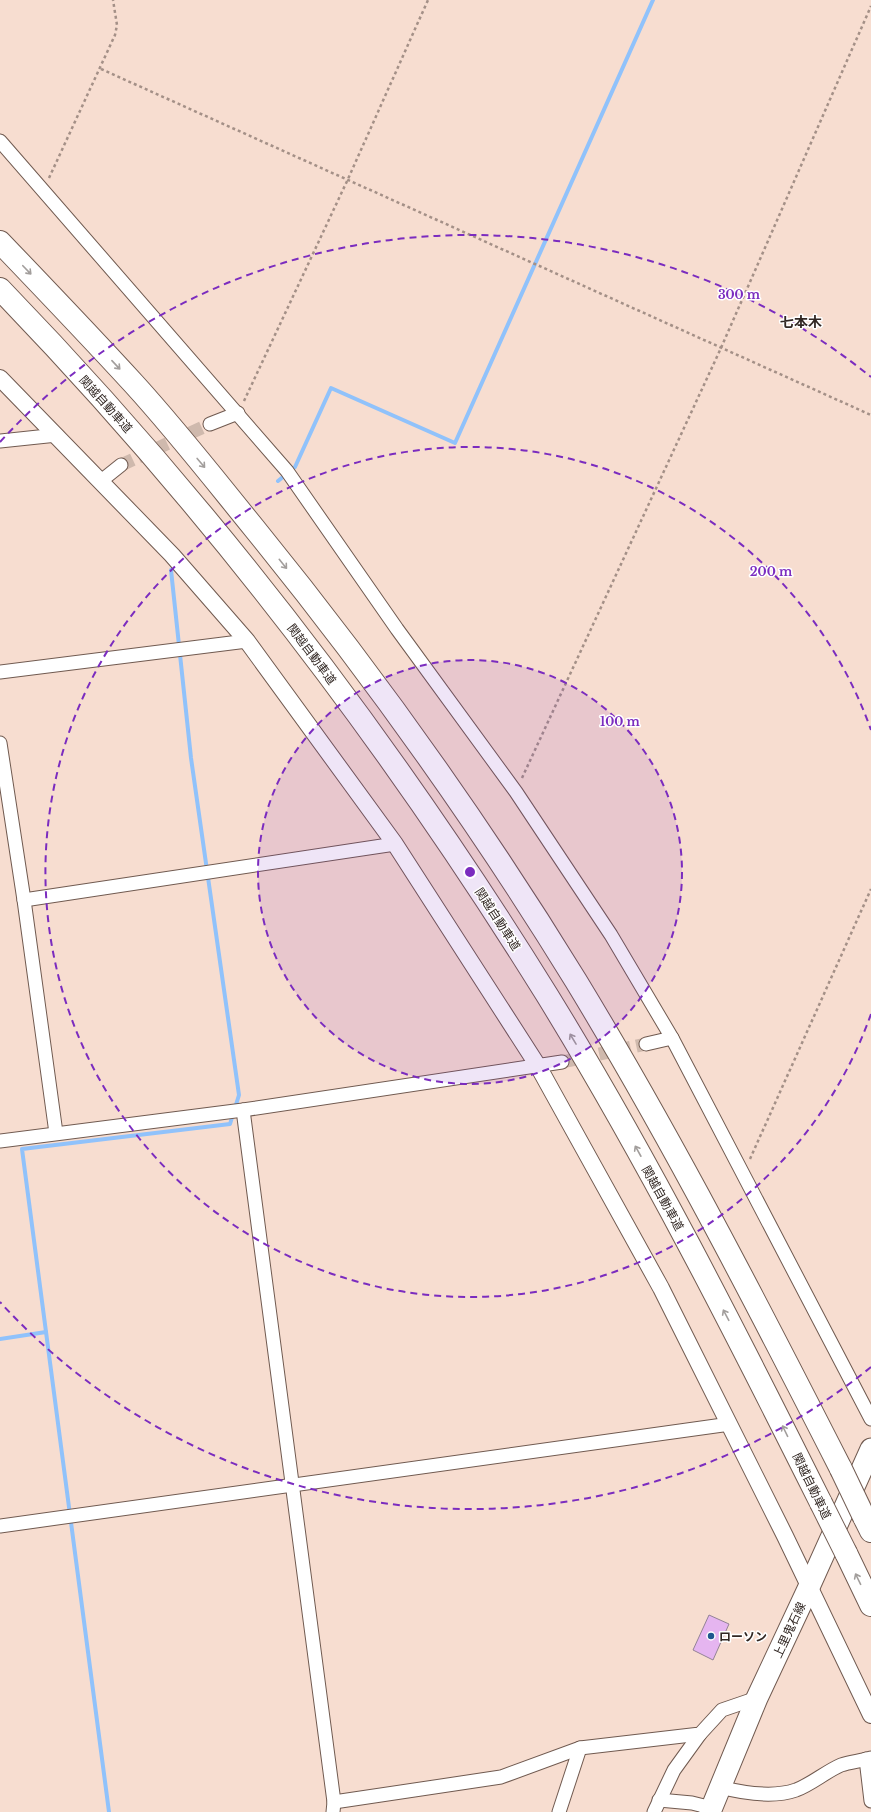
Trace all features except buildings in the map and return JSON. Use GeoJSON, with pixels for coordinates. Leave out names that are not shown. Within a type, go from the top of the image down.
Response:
{"type":"FeatureCollection","features":[{"type":"Feature","properties":{"kind":"highway"},"geometry":{"type":"LineString","coordinates":[[0,242],[136,386],[211,476],[349,648],[426,754],[502,866],[575,980],[643,1094],[722,1238],[868,1524]]}},
{"type":"Feature","properties":{"kind":"highway","name":"関越自動車道"},"geometry":{"type":"LineString","coordinates":[[0,288],[113,411],[183,491],[258,584],[357,715],[471,877],[547,996],[616,1112],[693,1252],[821,1503],[871,1605]]}},
{"type":"Feature","properties":{"kind":"main road","name":"上里鬼石線"},"geometry":{"type":"LineString","coordinates":[[711,1810],[756,1698],[809,1587],[871,1449]]}},
{"type":"Feature","properties":{"kind":"street"},"geometry":{"type":"LineString","coordinates":[[0,141],[42,187],[287,471],[398,629],[516,792],[611,935],[672,1038],[744,1172],[871,1419]]}},
{"type":"Feature","properties":{"kind":"street"},"geometry":{"type":"LineString","coordinates":[[0,378],[172,555],[247,641],[395,844],[538,1066],[661,1288],[730,1424],[871,1715]]}},
{"type":"Feature","properties":{"kind":"street"},"geometry":{"type":"LineString","coordinates":[[210,424],[238,414]]}},
{"type":"Feature","properties":{"kind":"street"},"geometry":{"type":"LineString","coordinates":[[0,441],[57,436]]}},
{"type":"Feature","properties":{"kind":"street"},"geometry":{"type":"LineString","coordinates":[[100,481],[121,465]]}},
{"type":"Feature","properties":{"kind":"street"},"geometry":{"type":"LineString","coordinates":[[0,672],[247,641]]}},
{"type":"Feature","properties":{"kind":"street"},"geometry":{"type":"LineString","coordinates":[[0,743],[24,900],[56,1134]]}},
{"type":"Feature","properties":{"kind":"street"},"geometry":{"type":"LineString","coordinates":[[24,900],[395,844]]}},
{"type":"Feature","properties":{"kind":"street"},"geometry":{"type":"LineString","coordinates":[[646,1044],[672,1038]]}},
{"type":"Feature","properties":{"kind":"street"},"geometry":{"type":"LineString","coordinates":[[0,1141],[243,1110],[562,1062]]}},
{"type":"Feature","properties":{"kind":"street"},"geometry":{"type":"LineString","coordinates":[[243,1110],[334,1807],[501,1777],[580,1748],[700,1734]]}},
{"type":"Feature","properties":{"kind":"street"},"geometry":{"type":"LineString","coordinates":[[0,1526],[730,1424]]}},
{"type":"Feature","properties":{"kind":"street"},"geometry":{"type":"LineString","coordinates":[[657,1806],[674,1770],[700,1734],[722,1710],[756,1698]]}},
{"type":"Feature","properties":{"kind":"street"},"geometry":{"type":"LineString","coordinates":[[559,1812],[580,1748]]}},
{"type":"Feature","properties":{"kind":"street"},"geometry":{"type":"LineString","coordinates":[[720,1787],[738,1792],[759,1793],[778,1793],[795,1790],[842,1765],[868,1759],[871,1801]]}},
{"type":"Feature","properties":{"kind":"street"},"geometry":{"type":"LineString","coordinates":[[657,1806],[692,1803],[711,1810]]}},
{"type":"Feature","properties":{"kind":"path"},"geometry":{"type":"LineString","coordinates":[[42,187],[56,166],[115,35],[117,25],[112,0]]}},
{"type":"Feature","properties":{"kind":"path"},"geometry":{"type":"LineString","coordinates":[[238,414],[348,180],[428,0]]}},
{"type":"Feature","properties":{"kind":"path"},"geometry":{"type":"LineString","coordinates":[[516,792],[721,348],[871,6]]}},
{"type":"Feature","properties":{"kind":"path"},"geometry":{"type":"LineString","coordinates":[[101,69],[871,414]]}},
{"type":"Feature","properties":{"kind":"path"},"geometry":{"type":"LineString","coordinates":[[744,1172],[871,889]]}},
{"type":"Feature","properties":{"kind":"waterway"},"geometry":{"type":"LineString","coordinates":[[278,481],[295,467],[331,388],[455,443],[653,0]]}},
{"type":"Feature","properties":{"kind":"waterway"},"geometry":{"type":"LineString","coordinates":[[109,1812],[22,1149],[230,1124],[239,1095],[191,758],[171,570],[177,566]]}},
{"type":"Feature","properties":{"kind":"waterway"},"geometry":{"type":"LineString","coordinates":[[0,1339],[46,1332]]}},
{"type":"Feature","properties":{"kind":"tunnel"},"geometry":{"type":"LineString","coordinates":[[121,465],[210,424]]}},
{"type":"Feature","properties":{"kind":"tunnel"},"geometry":{"type":"LineString","coordinates":[[562,1062],[646,1044]]}},
{"type":"Feature","properties":{"kind":"place","name":"ローソン"},"geometry":{"type":"Point","coordinates":[711,1636]}},
{"type":"Feature","properties":{"kind":"district","name":"七本木"},"geometry":{"type":"Point","coordinates":[801,322]}}]}
